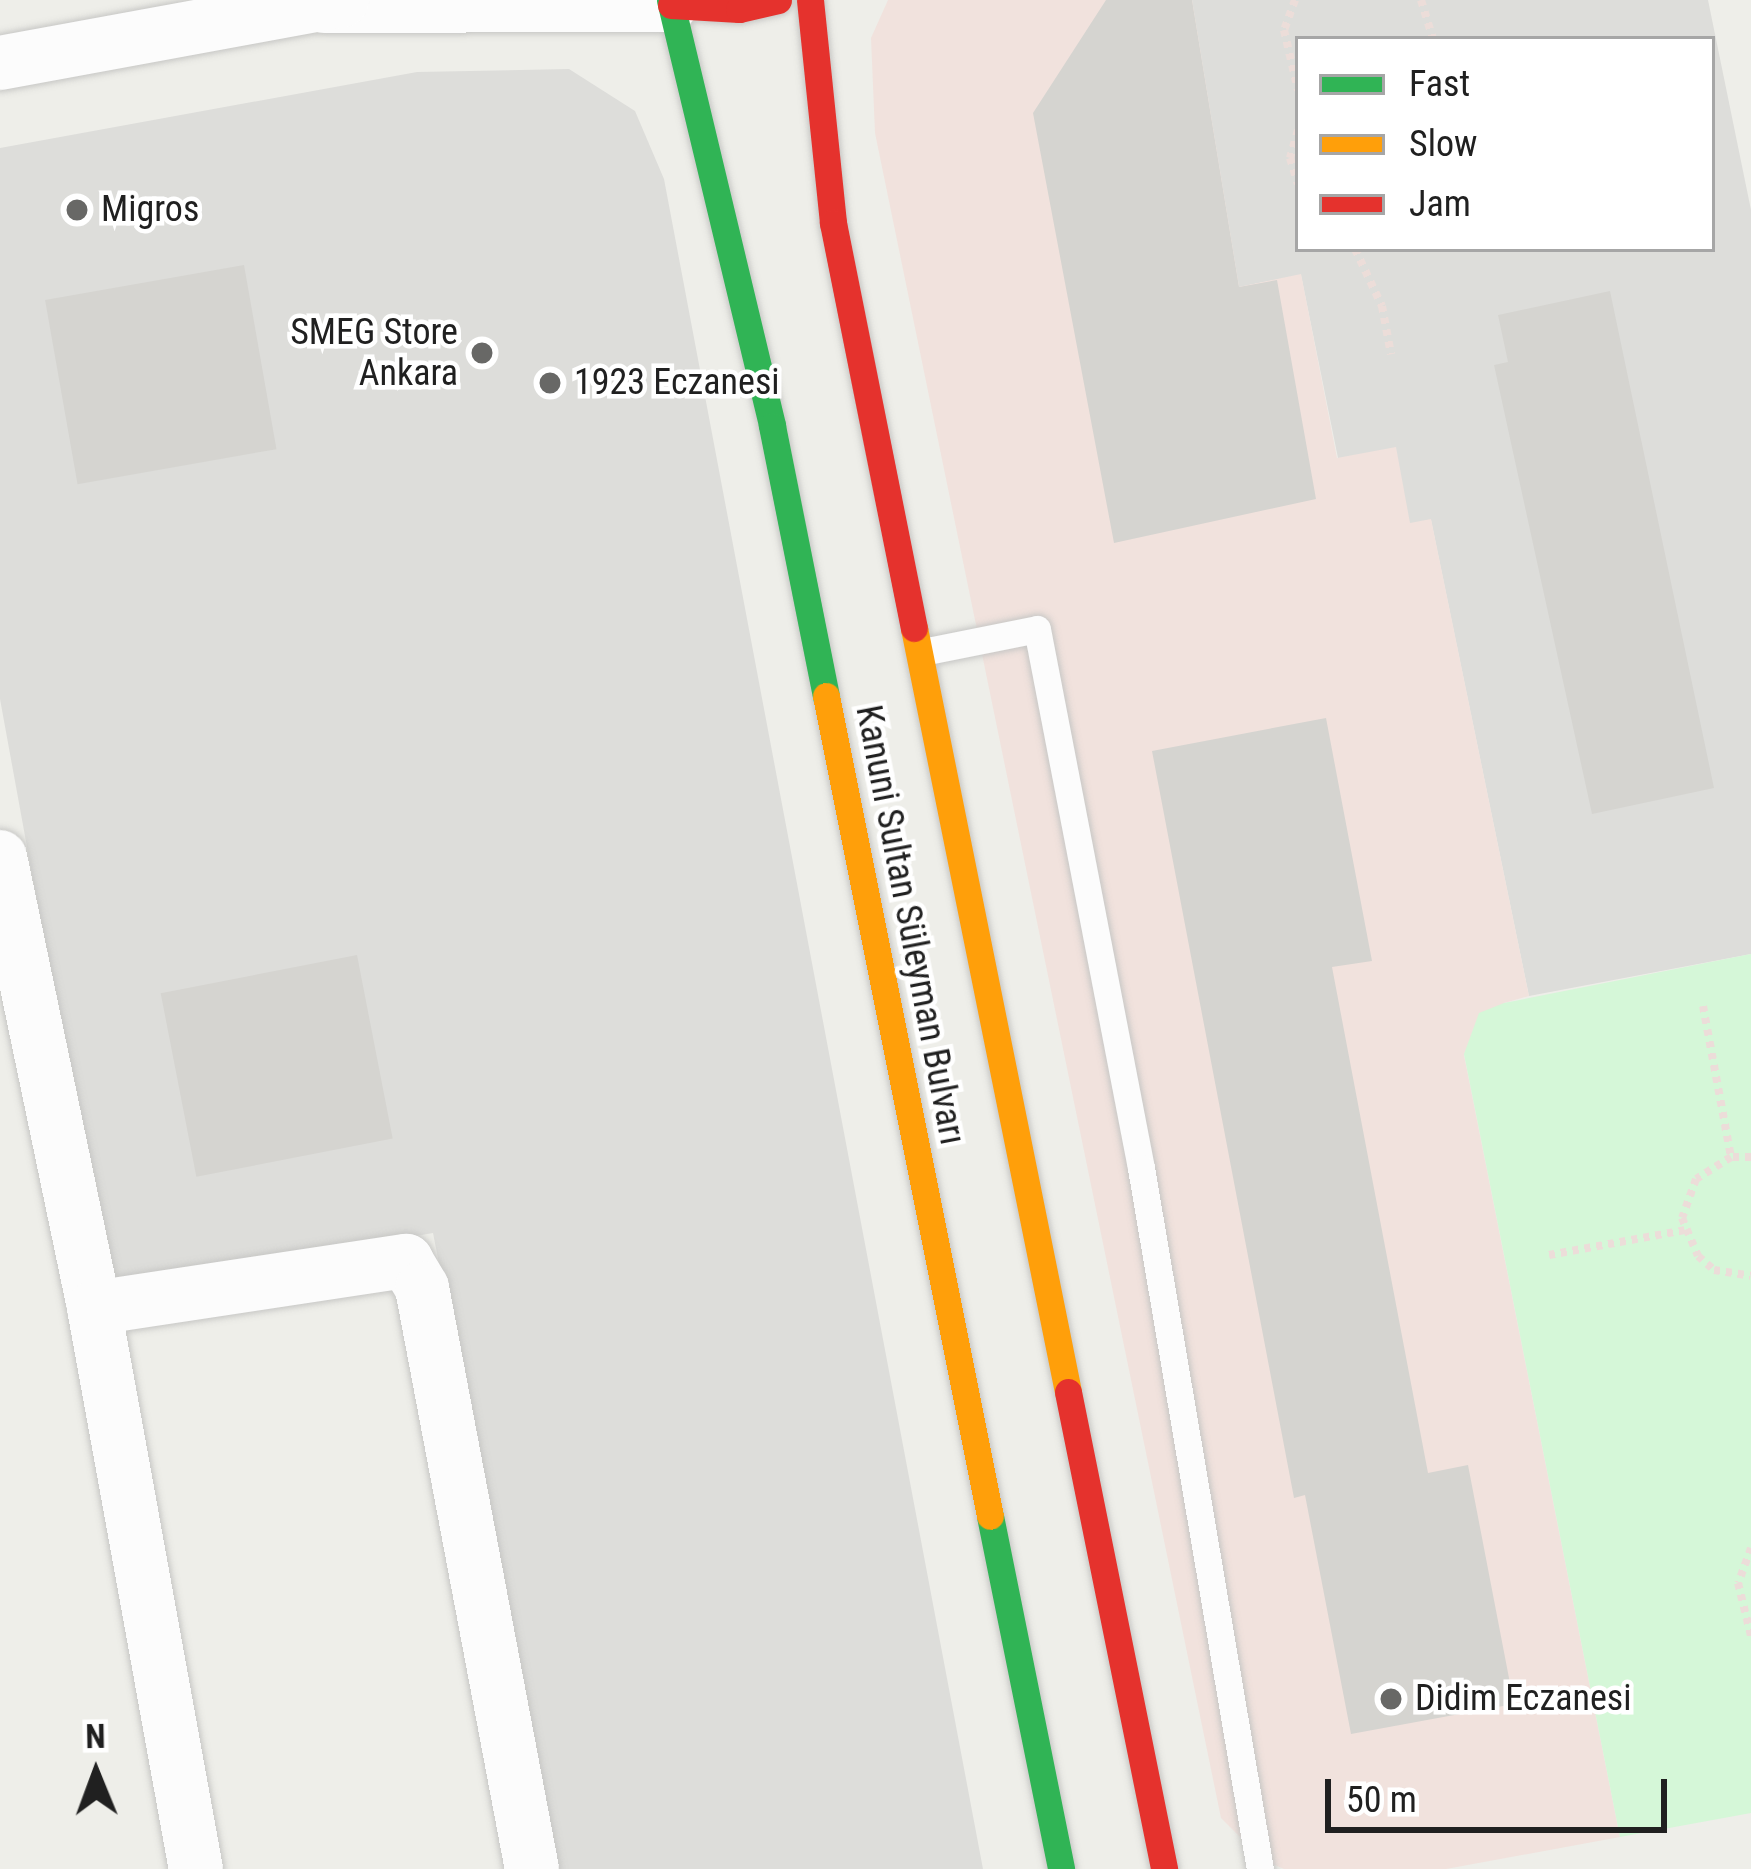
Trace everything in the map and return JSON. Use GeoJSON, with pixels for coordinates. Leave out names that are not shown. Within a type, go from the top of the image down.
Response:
{"type":"FeatureCollection","features":[{"type":"Feature","properties":{"kind":"main road"},"geometry":{"type":"LineString","coordinates":[[671,3],[740,9],[778,0]]}},
{"type":"Feature","properties":{"kind":"main road","name":"Kanuni Sultan Süleyman Bulvarı"},"geometry":{"type":"LineString","coordinates":[[810,0],[832,223],[1164,1869]]}},
{"type":"Feature","properties":{"kind":"main road","name":"Kanuni Sultan Süleyman Bulvarı"},"geometry":{"type":"LineString","coordinates":[[671,3],[767,403],[1061,1869]]}},
{"type":"Feature","properties":{"kind":"street"},"geometry":{"type":"LineString","coordinates":[[0,63],[151,19],[333,3],[671,3]]}},
{"type":"Feature","properties":{"kind":"street"},"geometry":{"type":"LineString","coordinates":[[0,856],[94,1308],[196,1869]]}},
{"type":"Feature","properties":{"kind":"street"},"geometry":{"type":"LineString","coordinates":[[94,1308],[406,1261],[422,1288],[532,1869]]}},
{"type":"Feature","properties":{"kind":"lane"},"geometry":{"type":"LineString","coordinates":[[922,652],[1037,628],[1141,1168],[1260,1869]]}},
{"type":"Feature","properties":{"kind":"path"},"geometry":{"type":"LineString","coordinates":[[1295,0],[1284,30],[1295,77]]}},
{"type":"Feature","properties":{"kind":"path"},"geometry":{"type":"LineString","coordinates":[[1421,0],[1432,36]]}},
{"type":"Feature","properties":{"kind":"path"},"geometry":{"type":"LineString","coordinates":[[1295,140],[1290,158],[1295,174]]}},
{"type":"Feature","properties":{"kind":"path"},"geometry":{"type":"LineString","coordinates":[[1356,252],[1382,306],[1391,353]]}},
{"type":"Feature","properties":{"kind":"path"},"geometry":{"type":"LineString","coordinates":[[1703,1006],[1731,1157]]}},
{"type":"Feature","properties":{"kind":"path"},"geometry":{"type":"LineString","coordinates":[[1751,1157],[1731,1157],[1696,1179],[1686,1198],[1685,1230],[1714,1270],[1751,1276]]}},
{"type":"Feature","properties":{"kind":"path"},"geometry":{"type":"LineString","coordinates":[[1549,1255],[1685,1230]]}},
{"type":"Feature","properties":{"kind":"path"},"geometry":{"type":"LineString","coordinates":[[1751,1548],[1738,1583],[1751,1636]]}},
{"type":"Feature","properties":{"kind":"shaded area"},"geometry":{"type":"Polygon","coordinates":[[[888,0],[1192,0],[1239,287],[1301,274],[1337,458],[1396,447],[1410,523],[1431,519],[1529,996],[1504,1003],[1464,1055],[1620,1837],[1446,1869],[1284,1869],[1263,1860],[1221,1818],[875,133],[871,38],[888,0]]]}},
{"type":"Feature","properties":{"kind":"shaded area"},"geometry":{"type":"Polygon","coordinates":[[[1192,0],[1708,0],[1751,210],[1751,954],[1529,996],[1431,520],[1410,524],[1338,458],[1301,275],[1239,287],[1192,0]]]}},
{"type":"Feature","properties":{"kind":"shaded area"},"geometry":{"type":"Polygon","coordinates":[[[569,69],[635,111],[664,179],[983,1869],[559,1869],[433,1233],[108,1291],[0,699],[0,148],[417,72],[569,69]]]}},
{"type":"Feature","properties":{"kind":"green space"},"geometry":{"type":"Polygon","coordinates":[[[1751,954],[1751,1813],[1620,1837],[1464,1054],[1479,1013],[1504,1003],[1751,954]]]}},
{"type":"Feature","properties":{"kind":"building"},"geometry":{"type":"Polygon","coordinates":[[[1106,0],[1192,0],[1239,287],[1277,280],[1316,499],[1114,543],[1033,113],[1106,0]]]}},
{"type":"Feature","properties":{"kind":"building"},"geometry":{"type":"Polygon","coordinates":[[[244,265],[276,449],[78,484],[45,300],[244,265]]]}},
{"type":"Feature","properties":{"kind":"building"},"geometry":{"type":"Polygon","coordinates":[[[1610,291],[1714,788],[1592,814],[1494,365],[1508,362],[1498,315],[1610,291]]]}},
{"type":"Feature","properties":{"kind":"building"},"geometry":{"type":"Polygon","coordinates":[[[1326,718],[1372,961],[1332,967],[1428,1473],[1468,1465],[1514,1704],[1351,1734],[1305,1495],[1294,1498],[1152,751],[1326,718]]]}},
{"type":"Feature","properties":{"kind":"building"},"geometry":{"type":"Polygon","coordinates":[[[357,955],[393,1139],[196,1177],[161,993],[357,955]]]}},
{"type":"Feature","properties":{"kind":"traffic: fast"},"geometry":{"type":"LineString","coordinates":[[670,0],[772,426],[826,696]]}},
{"type":"Feature","properties":{"kind":"traffic: fast"},"geometry":{"type":"LineString","coordinates":[[990,1516],[1061,1869]]}},
{"type":"Feature","properties":{"kind":"traffic: slow"},"geometry":{"type":"LineString","coordinates":[[914,628],[1068,1392]]}},
{"type":"Feature","properties":{"kind":"traffic: slow"},"geometry":{"type":"LineString","coordinates":[[826,696],[990,1516]]}},
{"type":"Feature","properties":{"kind":"traffic: jam"},"geometry":{"type":"LineString","coordinates":[[671,5],[739,9],[778,0]]}},
{"type":"Feature","properties":{"kind":"traffic: jam"},"geometry":{"type":"LineString","coordinates":[[810,0],[833,223],[914,628]]}},
{"type":"Feature","properties":{"kind":"traffic: jam"},"geometry":{"type":"LineString","coordinates":[[1068,1392],[1164,1869]]}},
{"type":"Feature","properties":{"kind":"place","name":"Migros"},"geometry":{"type":"Point","coordinates":[77,210]}},
{"type":"Feature","properties":{"kind":"place","name":"SMEG Store Ankara"},"geometry":{"type":"Point","coordinates":[482,353]}},
{"type":"Feature","properties":{"kind":"place","name":"1923 Eczanesi"},"geometry":{"type":"Point","coordinates":[550,383]}},
{"type":"Feature","properties":{"kind":"place","name":"Didim Eczanesi"},"geometry":{"type":"Point","coordinates":[1391,1699]}}]}
